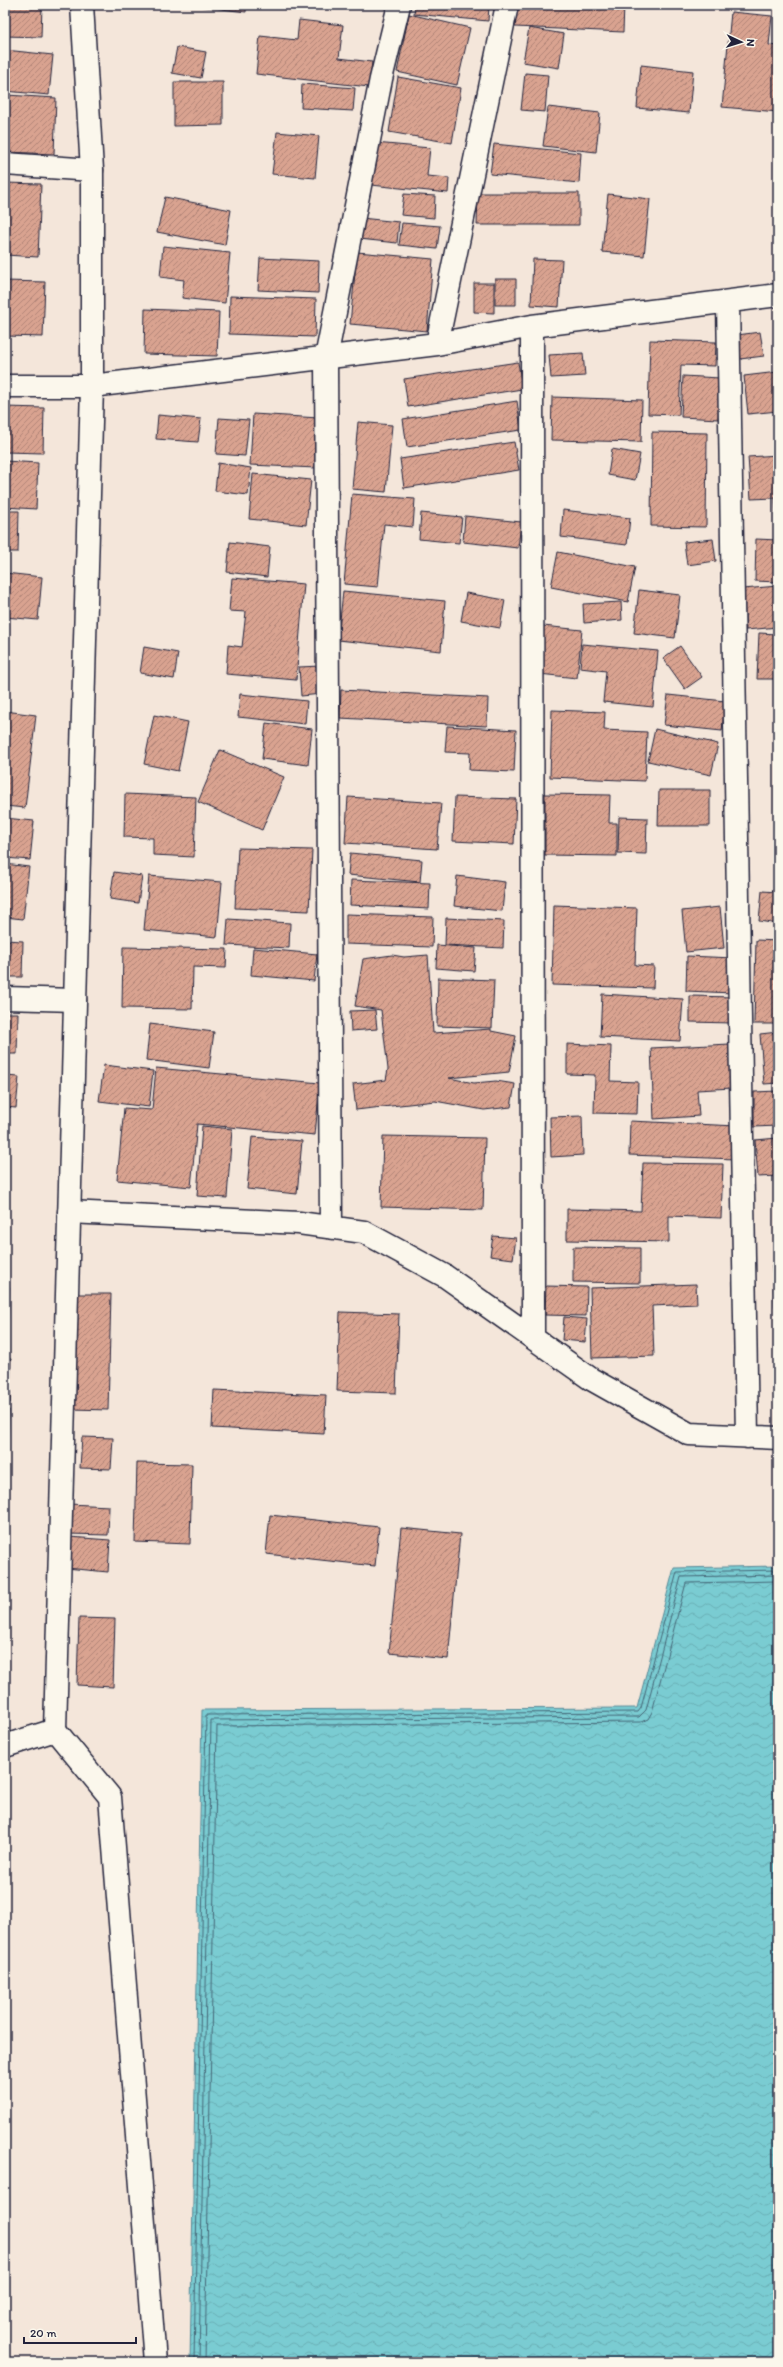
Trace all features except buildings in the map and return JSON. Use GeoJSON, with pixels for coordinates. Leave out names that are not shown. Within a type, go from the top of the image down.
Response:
{"type":"FeatureCollection","features":[{"type":"Feature","properties":{"kind":"street"},"geometry":{"type":"LineString","coordinates":[[82,5],[92,170],[92,386],[55,1730],[110,1797],[155,2362]]}},
{"type":"Feature","properties":{"kind":"street"},"geometry":{"type":"LineString","coordinates":[[331,1227],[326,358],[380,79],[399,5]]}},
{"type":"Feature","properties":{"kind":"street"},"geometry":{"type":"LineString","coordinates":[[437,344],[507,5]]}},
{"type":"Feature","properties":{"kind":"street"},"geometry":{"type":"LineString","coordinates":[[5,164],[92,170]]}},
{"type":"Feature","properties":{"kind":"street"},"geometry":{"type":"LineString","coordinates":[[5,386],[92,386],[437,344],[532,326],[778,295]]}},
{"type":"Feature","properties":{"kind":"street"},"geometry":{"type":"LineString","coordinates":[[728,302],[747,1436]]}},
{"type":"Feature","properties":{"kind":"street"},"geometry":{"type":"LineString","coordinates":[[532,326],[533,1338]]}},
{"type":"Feature","properties":{"kind":"street"},"geometry":{"type":"LineString","coordinates":[[5,998],[75,1000]]}},
{"type":"Feature","properties":{"kind":"street"},"geometry":{"type":"LineString","coordinates":[[69,1212],[299,1223],[364,1232],[431,1269],[591,1379],[689,1434],[778,1438]]}},
{"type":"Feature","properties":{"kind":"street"},"geometry":{"type":"LineString","coordinates":[[5,1746],[55,1730]]}},
{"type":"Feature","properties":{"kind":"water"},"geometry":{"type":"Polygon","coordinates":[[[778,1566],[778,2362],[190,2362],[202,1710],[637,1708],[674,1568],[778,1566]]]}}]}
